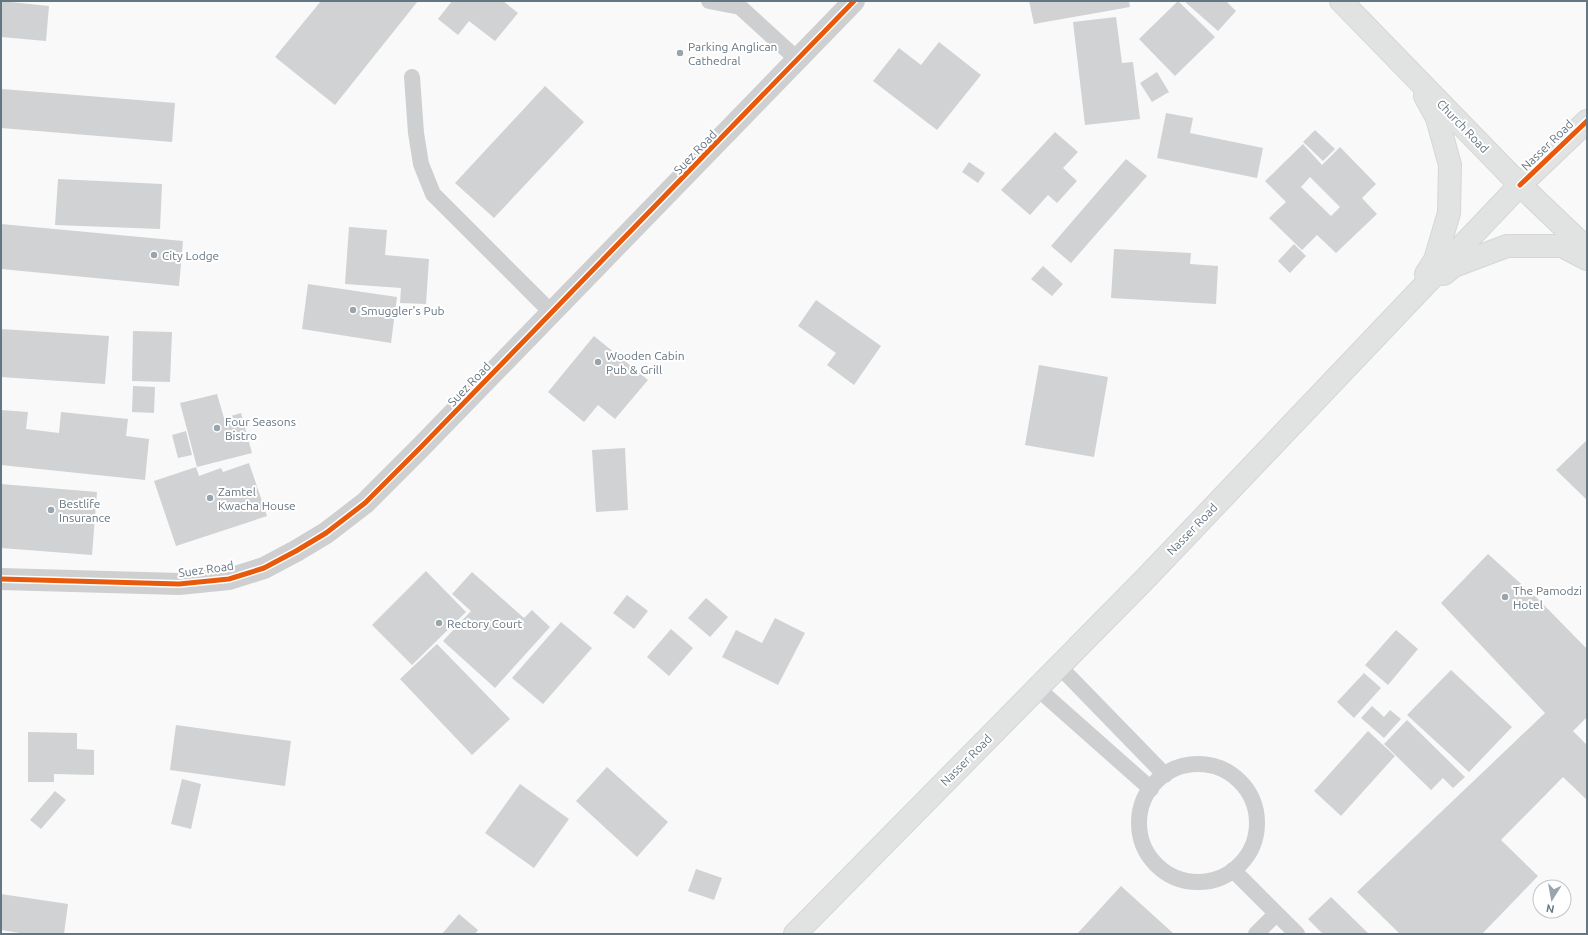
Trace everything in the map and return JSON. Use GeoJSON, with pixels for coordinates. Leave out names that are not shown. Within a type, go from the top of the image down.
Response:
{"type":"FeatureCollection","features":[{"type":"Feature","properties":{"kind":"main road","name":"Church Road"},"geometry":{"type":"LineString","coordinates":[[1341,1],[1520,184],[1587,249]]}},
{"type":"Feature","properties":{"kind":"main road"},"geometry":{"type":"LineString","coordinates":[[1409,301],[1435,260],[1449,213],[1450,165],[1437,118],[1414,76]]}},
{"type":"Feature","properties":{"kind":"main road","name":"Nasser Road"},"geometry":{"type":"LineString","coordinates":[[795,934],[1148,576],[1520,184],[1587,121]]}},
{"type":"Feature","properties":{"kind":"main road"},"geometry":{"type":"LineString","coordinates":[[1409,301],[1454,266],[1507,246],[1562,246],[1587,259]]}},
{"type":"Feature","properties":{"kind":"street","name":"Suez Road"},"geometry":{"type":"LineString","coordinates":[[1,579],[179,584],[229,579],[264,568],[296,552],[326,533],[365,503],[552,313],[854,1]]}},
{"type":"Feature","properties":{"kind":"lane"},"geometry":{"type":"LineString","coordinates":[[709,1],[738,4],[798,60]]}},
{"type":"Feature","properties":{"kind":"lane"},"geometry":{"type":"LineString","coordinates":[[412,77],[416,133],[421,164],[433,194],[552,313]]}},
{"type":"Feature","properties":{"kind":"lane"},"geometry":{"type":"LineString","coordinates":[[1059,666],[1165,775]]}},
{"type":"Feature","properties":{"kind":"lane"},"geometry":{"type":"LineString","coordinates":[[1037,688],[1151,789]]}},
{"type":"Feature","properties":{"kind":"lane"},"geometry":{"type":"LineString","coordinates":[[1192,763],[1207,764],[1222,768],[1234,776],[1244,785],[1256,814],[1256,830],[1252,844],[1244,859],[1233,870],[1222,877],[1210,881],[1184,881],[1168,874],[1153,860],[1144,844],[1140,825],[1142,806],[1151,789],[1157,781],[1165,775],[1178,767],[1192,763]]}},
{"type":"Feature","properties":{"kind":"lane"},"geometry":{"type":"LineString","coordinates":[[1233,870],[1297,934]]}},
{"type":"Feature","properties":{"kind":"lane"},"geometry":{"type":"LineString","coordinates":[[1256,934],[1276,914]]}},
{"type":"Feature","properties":{"kind":"building"},"geometry":{"type":"Polygon","coordinates":[[[1,1],[49,6],[46,41],[1,37],[1,1]]]}},
{"type":"Feature","properties":{"kind":"building"},"geometry":{"type":"Polygon","coordinates":[[[321,1],[418,1],[335,105],[275,57],[321,1]]]}},
{"type":"Feature","properties":{"kind":"building"},"geometry":{"type":"Polygon","coordinates":[[[452,1],[503,1],[518,13],[495,41],[469,21],[458,35],[438,19],[452,1]]]}},
{"type":"Feature","properties":{"kind":"building"},"geometry":{"type":"Polygon","coordinates":[[[1029,1],[1129,1],[1130,7],[1034,24],[1029,1]]]}},
{"type":"Feature","properties":{"kind":"building"},"geometry":{"type":"Polygon","coordinates":[[[1178,1],[1215,37],[1175,76],[1139,39],[1178,1]]]}},
{"type":"Feature","properties":{"kind":"building"},"geometry":{"type":"Polygon","coordinates":[[[1184,1],[1226,1],[1236,11],[1218,31],[1184,1]]]}},
{"type":"Feature","properties":{"kind":"building"},"geometry":{"type":"Polygon","coordinates":[[[1116,17],[1122,63],[1133,62],[1140,119],[1085,125],[1073,22],[1116,17]]]}},
{"type":"Feature","properties":{"kind":"building"},"geometry":{"type":"Polygon","coordinates":[[[939,42],[981,75],[937,130],[873,81],[899,48],[921,65],[939,42]]]}},
{"type":"Feature","properties":{"kind":"building"},"geometry":{"type":"Polygon","coordinates":[[[1157,72],[1169,92],[1152,102],[1140,83],[1157,72]]]}},
{"type":"Feature","properties":{"kind":"building"},"geometry":{"type":"Polygon","coordinates":[[[545,86],[584,122],[494,218],[455,183],[545,86]]]}},
{"type":"Feature","properties":{"kind":"building"},"geometry":{"type":"Polygon","coordinates":[[[2,89],[175,103],[172,142],[1,128],[2,89]]]}},
{"type":"Feature","properties":{"kind":"building"},"geometry":{"type":"Polygon","coordinates":[[[1166,113],[1193,118],[1190,133],[1263,148],[1257,178],[1157,158],[1166,113]]]}},
{"type":"Feature","properties":{"kind":"building"},"geometry":{"type":"Polygon","coordinates":[[[1315,130],[1335,149],[1323,161],[1303,142],[1315,130]]]}},
{"type":"Feature","properties":{"kind":"building"},"geometry":{"type":"Polygon","coordinates":[[[1055,132],[1078,152],[1063,168],[1077,181],[1057,203],[1048,195],[1030,215],[1001,190],[1055,132]]]}},
{"type":"Feature","properties":{"kind":"building"},"geometry":{"type":"Polygon","coordinates":[[[1303,144],[1322,165],[1340,147],[1376,184],[1362,198],[1377,214],[1336,253],[1317,235],[1302,250],[1269,218],[1286,202],[1265,181],[1303,144]],[[1310,177],[1301,187],[1331,216],[1340,207],[1310,177]]]}},
{"type":"Feature","properties":{"kind":"building"},"geometry":{"type":"Polygon","coordinates":[[[1126,159],[1147,176],[1071,263],[1051,246],[1126,159]]]}},
{"type":"Feature","properties":{"kind":"building"},"geometry":{"type":"Polygon","coordinates":[[[969,162],[985,173],[978,183],[962,172],[969,162]]]}},
{"type":"Feature","properties":{"kind":"building"},"geometry":{"type":"Polygon","coordinates":[[[58,179],[162,184],[160,229],[55,225],[58,179]]]}},
{"type":"Feature","properties":{"kind":"building"},"geometry":{"type":"Polygon","coordinates":[[[1,224],[183,241],[179,286],[1,269],[1,224]]]}},
{"type":"Feature","properties":{"kind":"building"},"geometry":{"type":"Polygon","coordinates":[[[349,227],[387,230],[385,255],[429,259],[426,304],[400,303],[401,288],[345,284],[349,227]]]}},
{"type":"Feature","properties":{"kind":"building"},"geometry":{"type":"Polygon","coordinates":[[[1294,244],[1306,256],[1290,273],[1278,261],[1294,244]]]}},
{"type":"Feature","properties":{"kind":"building"},"geometry":{"type":"Polygon","coordinates":[[[1114,249],[1191,253],[1190,264],[1218,266],[1216,304],[1111,298],[1114,249]]]}},
{"type":"Feature","properties":{"kind":"building"},"geometry":{"type":"Polygon","coordinates":[[[1043,266],[1063,284],[1052,296],[1031,279],[1043,266]]]}},
{"type":"Feature","properties":{"kind":"building"},"geometry":{"type":"Polygon","coordinates":[[[308,284],[397,297],[391,343],[302,329],[308,284]]]}},
{"type":"Feature","properties":{"kind":"building"},"geometry":{"type":"Polygon","coordinates":[[[816,300],[881,346],[854,385],[827,365],[836,353],[798,326],[816,300]]]}},
{"type":"Feature","properties":{"kind":"building"},"geometry":{"type":"Polygon","coordinates":[[[1,329],[109,336],[105,384],[1,377],[1,329]]]}},
{"type":"Feature","properties":{"kind":"building"},"geometry":{"type":"Polygon","coordinates":[[[133,331],[172,332],[170,382],[132,381],[133,331]]]}},
{"type":"Feature","properties":{"kind":"building"},"geometry":{"type":"Polygon","coordinates":[[[594,336],[648,380],[615,419],[598,405],[584,422],[548,392],[594,336]]]}},
{"type":"Feature","properties":{"kind":"building"},"geometry":{"type":"Polygon","coordinates":[[[1039,365],[1108,377],[1094,457],[1025,445],[1039,365]]]}},
{"type":"Feature","properties":{"kind":"building"},"geometry":{"type":"Polygon","coordinates":[[[133,386],[155,387],[154,413],[132,412],[133,386]]]}},
{"type":"Feature","properties":{"kind":"building"},"geometry":{"type":"Polygon","coordinates":[[[217,394],[224,418],[241,413],[252,453],[197,467],[180,403],[217,394]]]}},
{"type":"Feature","properties":{"kind":"building"},"geometry":{"type":"Polygon","coordinates":[[[1,410],[28,412],[26,429],[59,433],[61,412],[128,419],[126,436],[149,439],[145,480],[1,465],[1,410]]]}},
{"type":"Feature","properties":{"kind":"building"},"geometry":{"type":"Polygon","coordinates":[[[186,431],[192,455],[178,458],[172,435],[186,431]]]}},
{"type":"Feature","properties":{"kind":"building"},"geometry":{"type":"Polygon","coordinates":[[[1587,440],[1587,500],[1556,470],[1587,440]]]}},
{"type":"Feature","properties":{"kind":"building"},"geometry":{"type":"Polygon","coordinates":[[[625,448],[628,510],[596,512],[592,450],[625,448]]]}},
{"type":"Feature","properties":{"kind":"building","name":"Zamtel Kwacha House"},"geometry":{"type":"Polygon","coordinates":[[[249,463],[267,516],[176,546],[154,481],[196,467],[199,476],[221,468],[223,472],[249,463]]]}},
{"type":"Feature","properties":{"kind":"building"},"geometry":{"type":"Polygon","coordinates":[[[1,484],[97,492],[92,555],[1,548],[1,484]]]}},
{"type":"Feature","properties":{"kind":"building"},"geometry":{"type":"Polygon","coordinates":[[[1488,554],[1539,600],[1587,649],[1587,717],[1573,731],[1587,745],[1587,800],[1563,777],[1501,840],[1538,876],[1535,879],[1532,879],[1532,882],[1482,934],[1400,934],[1357,892],[1545,713],[1441,603],[1488,554]]]}},
{"type":"Feature","properties":{"kind":"building"},"geometry":{"type":"Polygon","coordinates":[[[426,571],[466,612],[412,665],[372,625],[426,571]]]}},
{"type":"Feature","properties":{"kind":"building"},"geometry":{"type":"Polygon","coordinates":[[[472,572],[524,618],[532,610],[550,627],[495,688],[443,641],[471,611],[452,594],[472,572]]]}},
{"type":"Feature","properties":{"kind":"building"},"geometry":{"type":"Polygon","coordinates":[[[627,595],[648,611],[634,629],[613,613],[627,595]]]}},
{"type":"Feature","properties":{"kind":"building"},"geometry":{"type":"Polygon","coordinates":[[[706,598],[728,617],[710,637],[688,618],[706,598]]]}},
{"type":"Feature","properties":{"kind":"building"},"geometry":{"type":"Polygon","coordinates":[[[775,618],[805,633],[778,685],[722,657],[736,630],[762,643],[775,618]]]}},
{"type":"Feature","properties":{"kind":"building"},"geometry":{"type":"Polygon","coordinates":[[[561,622],[592,648],[543,704],[512,678],[561,622]]]}},
{"type":"Feature","properties":{"kind":"building"},"geometry":{"type":"Polygon","coordinates":[[[671,629],[693,648],[669,676],[647,657],[671,629]]]}},
{"type":"Feature","properties":{"kind":"building"},"geometry":{"type":"Polygon","coordinates":[[[1396,630],[1418,649],[1388,685],[1365,665],[1396,630]]]}},
{"type":"Feature","properties":{"kind":"building"},"geometry":{"type":"Polygon","coordinates":[[[437,644],[510,719],[472,755],[400,679],[437,644]]]}},
{"type":"Feature","properties":{"kind":"building"},"geometry":{"type":"Polygon","coordinates":[[[1451,670],[1512,727],[1469,772],[1407,715],[1451,670]]]}},
{"type":"Feature","properties":{"kind":"building"},"geometry":{"type":"Polygon","coordinates":[[[1364,673],[1381,688],[1354,718],[1337,702],[1364,673]]]}},
{"type":"Feature","properties":{"kind":"building"},"geometry":{"type":"Polygon","coordinates":[[[1372,706],[1384,717],[1390,710],[1401,719],[1384,738],[1361,718],[1372,706]]]}},
{"type":"Feature","properties":{"kind":"building"},"geometry":{"type":"Polygon","coordinates":[[[1407,720],[1465,777],[1453,788],[1443,778],[1431,790],[1384,744],[1407,720]]]}},
{"type":"Feature","properties":{"kind":"building"},"geometry":{"type":"Polygon","coordinates":[[[176,725],[291,741],[285,786],[170,770],[176,725]]]}},
{"type":"Feature","properties":{"kind":"building"},"geometry":{"type":"Polygon","coordinates":[[[1368,731],[1395,756],[1341,816],[1314,791],[1368,731]]]}},
{"type":"Feature","properties":{"kind":"building"},"geometry":{"type":"Polygon","coordinates":[[[28,732],[77,733],[77,749],[94,750],[94,775],[54,774],[54,782],[28,782],[28,732]]]}},
{"type":"Feature","properties":{"kind":"building"},"geometry":{"type":"Polygon","coordinates":[[[607,767],[668,822],[637,857],[576,801],[607,767]]]}},
{"type":"Feature","properties":{"kind":"building"},"geometry":{"type":"Polygon","coordinates":[[[182,779],[201,784],[191,829],[171,824],[182,779]]]}},
{"type":"Feature","properties":{"kind":"building"},"geometry":{"type":"Polygon","coordinates":[[[520,784],[569,819],[534,868],[485,833],[520,784]]]}},
{"type":"Feature","properties":{"kind":"building"},"geometry":{"type":"Polygon","coordinates":[[[55,791],[66,800],[41,829],[30,820],[55,791]]]}},
{"type":"Feature","properties":{"kind":"building"},"geometry":{"type":"Polygon","coordinates":[[[696,869],[722,878],[714,900],[688,891],[696,869]]]}},
{"type":"Feature","properties":{"kind":"building"},"geometry":{"type":"Polygon","coordinates":[[[1121,886],[1174,934],[1077,934],[1121,886]]]}},
{"type":"Feature","properties":{"kind":"building"},"geometry":{"type":"Polygon","coordinates":[[[1,894],[68,904],[64,934],[26,934],[1,930],[1,894]]]}},
{"type":"Feature","properties":{"kind":"building"},"geometry":{"type":"Polygon","coordinates":[[[1331,897],[1369,934],[1323,934],[1308,919],[1331,897]]]}},
{"type":"Feature","properties":{"kind":"building"},"geometry":{"type":"Polygon","coordinates":[[[459,914],[478,930],[475,934],[442,934],[459,914]]]}},
{"type":"Feature","properties":{"kind":"cycle path"},"geometry":{"type":"LineString","coordinates":[[1,579],[179,584],[229,579],[264,568],[326,533],[365,503],[420,448],[854,1]]}},
{"type":"Feature","properties":{"kind":"cycle path"},"geometry":{"type":"LineString","coordinates":[[1520,185],[1587,121]]}},
{"type":"Feature","properties":{"kind":"place","name":"Parking Anglican Cathedral"},"geometry":{"type":"Point","coordinates":[680,53]}},
{"type":"Feature","properties":{"kind":"place","name":"City Lodge"},"geometry":{"type":"Point","coordinates":[154,255]}},
{"type":"Feature","properties":{"kind":"place","name":"Smuggler's Pub"},"geometry":{"type":"Point","coordinates":[353,310]}},
{"type":"Feature","properties":{"kind":"place","name":"Wooden Cabin Pub & Grill"},"geometry":{"type":"Point","coordinates":[598,362]}},
{"type":"Feature","properties":{"kind":"place","name":"Four Seasons Bistro"},"geometry":{"type":"Point","coordinates":[217,428]}},
{"type":"Feature","properties":{"kind":"place","name":"Zamtel Kwacha House"},"geometry":{"type":"Point","coordinates":[210,498]}},
{"type":"Feature","properties":{"kind":"place","name":"Bestlife Insurance"},"geometry":{"type":"Point","coordinates":[51,510]}},
{"type":"Feature","properties":{"kind":"place","name":"The Pamodzi Hotel"},"geometry":{"type":"Point","coordinates":[1505,597]}},
{"type":"Feature","properties":{"kind":"place","name":"Rectory Court"},"geometry":{"type":"Point","coordinates":[439,623]}}]}
